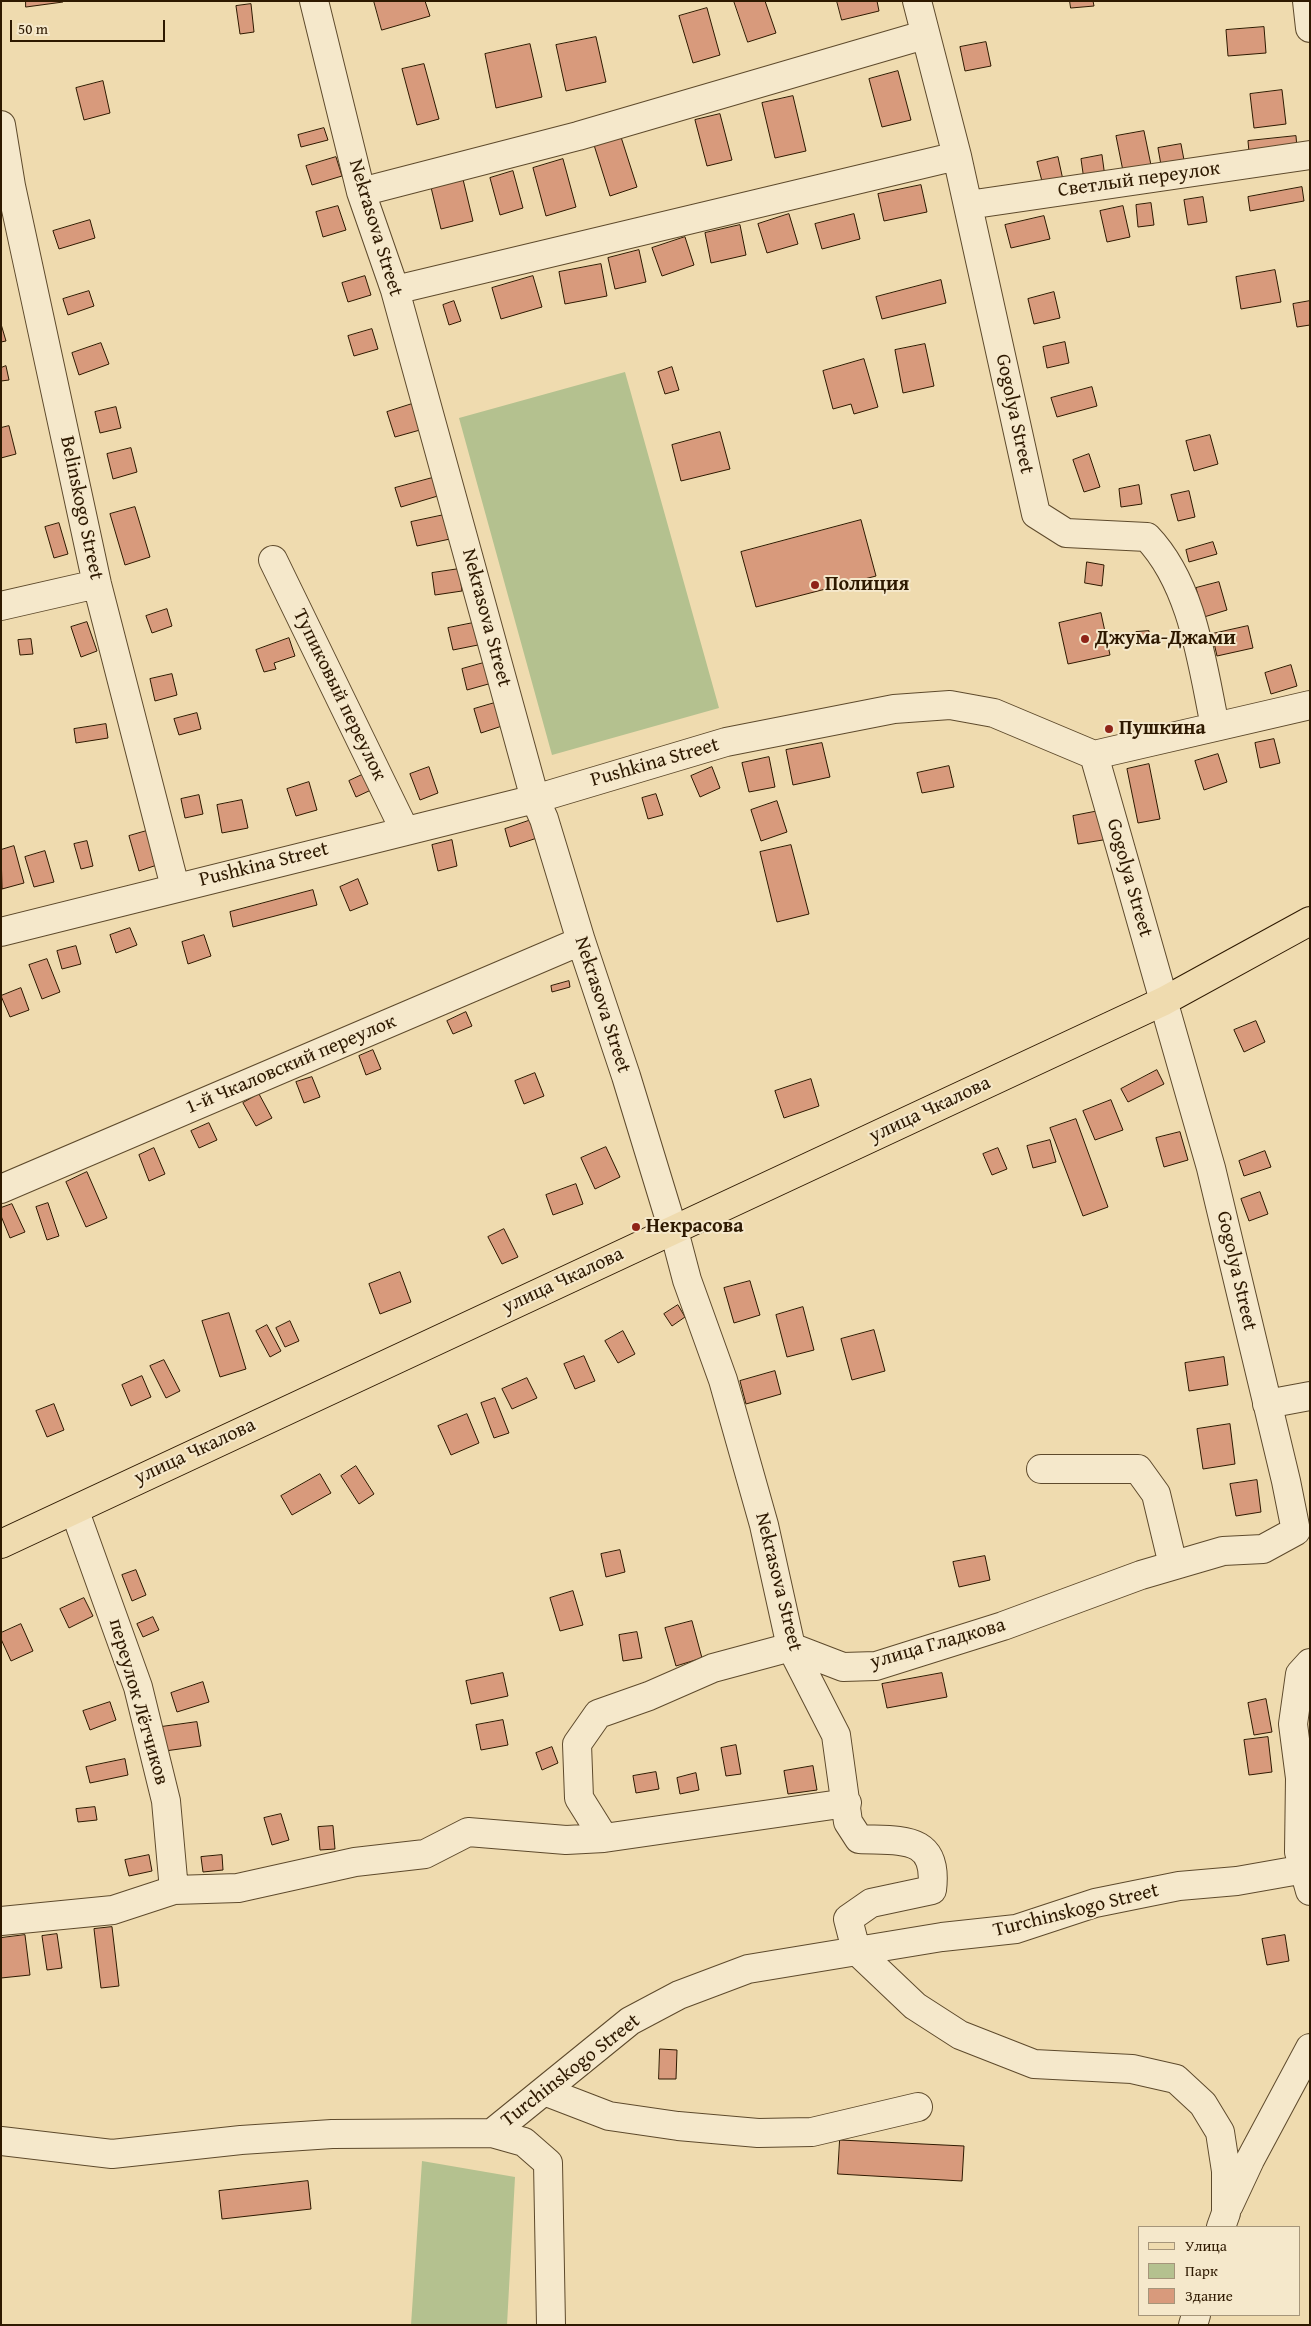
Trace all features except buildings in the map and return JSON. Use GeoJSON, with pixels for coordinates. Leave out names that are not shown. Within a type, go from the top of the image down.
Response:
{"type":"FeatureCollection","features":[{"type":"Feature","properties":{"kind":"main road","name":"улица Чкалова"},"geometry":{"type":"LineString","coordinates":[[1166,1008],[1310,921]]}},
{"type":"Feature","properties":{"kind":"main road","name":"улица Чкалова"},"geometry":{"type":"LineString","coordinates":[[1,1544],[76,1514],[1166,1008],[1310,935]]}},
{"type":"Feature","properties":{"kind":"main road","name":"улица Чкалова"},"geometry":{"type":"LineString","coordinates":[[1,1558],[76,1514]]}},
{"type":"Feature","properties":{"kind":"street","name":"Nekrasova Street"},"geometry":{"type":"LineString","coordinates":[[314,1],[362,192],[395,290],[536,799],[544,819],[580,941],[626,1076],[687,1280],[723,1380],[759,1507],[791,1647],[836,1735],[847,1803],[848,1822],[859,1839],[911,1842],[928,1854],[934,1873],[932,1890],[871,1903],[848,1919],[856,1950]]}},
{"type":"Feature","properties":{"kind":"street","name":"Gogolya Street"},"geometry":{"type":"LineString","coordinates":[[916,1],[957,156],[1036,514],[1066,533],[1147,538],[1160,551],[1178,581],[1199,650],[1215,726]]}},
{"type":"Feature","properties":{"kind":"street"},"geometry":{"type":"LineString","coordinates":[[1307,1],[1310,28]]}},
{"type":"Feature","properties":{"kind":"street"},"geometry":{"type":"LineString","coordinates":[[362,192],[578,136],[924,35]]}},
{"type":"Feature","properties":{"kind":"street","name":"Belinskogo Street"},"geometry":{"type":"LineString","coordinates":[[1,124],[6,187],[97,584],[175,887]]}},
{"type":"Feature","properties":{"kind":"street","name":"Светлый переулок"},"geometry":{"type":"LineString","coordinates":[[968,205],[1310,155]]}},
{"type":"Feature","properties":{"kind":"street"},"geometry":{"type":"LineString","coordinates":[[395,290],[957,156]]}},
{"type":"Feature","properties":{"kind":"street","name":"Тупиковый переулок"},"geometry":{"type":"LineString","coordinates":[[273,560],[406,830]]}},
{"type":"Feature","properties":{"kind":"street"},"geometry":{"type":"LineString","coordinates":[[1,606],[97,584]]}},
{"type":"Feature","properties":{"kind":"street","name":"Pushkina Street"},"geometry":{"type":"LineString","coordinates":[[1,932],[175,887],[536,799],[726,742],[894,709],[950,705],[994,713],[1094,755]]}},
{"type":"Feature","properties":{"kind":"street"},"geometry":{"type":"LineString","coordinates":[[1094,755],[1215,726],[1310,706]]}},
{"type":"Feature","properties":{"kind":"street","name":"Gogolya Street"},"geometry":{"type":"LineString","coordinates":[[1094,755],[1211,1168],[1286,1481],[1296,1531]]}},
{"type":"Feature","properties":{"kind":"street","name":"1-й Чкаловский переулок"},"geometry":{"type":"LineString","coordinates":[[1,1189],[580,941]]}},
{"type":"Feature","properties":{"kind":"street"},"geometry":{"type":"LineString","coordinates":[[1267,1404],[1310,1396]]}},
{"type":"Feature","properties":{"kind":"street"},"geometry":{"type":"LineString","coordinates":[[1041,1469],[1138,1469],[1156,1494],[1173,1565]]}},
{"type":"Feature","properties":{"kind":"street","name":"переулок Лётчиков"},"geometry":{"type":"LineString","coordinates":[[76,1514],[138,1687],[166,1800],[174,1890]]}},
{"type":"Feature","properties":{"kind":"street","name":"улица Гладкова"},"geometry":{"type":"LineString","coordinates":[[791,1647],[843,1667],[876,1666],[1003,1626],[1173,1565],[1223,1551],[1263,1549],[1296,1531]]}},
{"type":"Feature","properties":{"kind":"street"},"geometry":{"type":"LineString","coordinates":[[604,1838],[579,1798],[577,1744],[598,1714],[649,1696],[713,1668],[791,1647]]}},
{"type":"Feature","properties":{"kind":"street"},"geometry":{"type":"LineString","coordinates":[[1305,1668],[1293,1724],[1305,1782],[1306,1864]]}},
{"type":"Feature","properties":{"kind":"street"},"geometry":{"type":"LineString","coordinates":[[1,1921],[113,1910],[174,1890],[238,1888],[356,1862],[425,1854],[468,1832],[566,1840],[604,1838],[847,1803]]}},
{"type":"Feature","properties":{"kind":"street","name":"Turchinskogo Street"},"geometry":{"type":"LineString","coordinates":[[1,2141],[112,2154],[242,2140],[332,2134],[492,2134],[630,2021],[679,1995],[748,1969],[856,1950],[1016,1929],[1104,1901],[1179,1886],[1237,1881],[1306,1864]]}},
{"type":"Feature","properties":{"kind":"street"},"geometry":{"type":"LineString","coordinates":[[856,1950],[915,2006],[970,2038],[1034,2064],[1132,2069],[1176,2079],[1204,2104],[1220,2132],[1226,2171],[1223,2220]]}},
{"type":"Feature","properties":{"kind":"street"},"geometry":{"type":"LineString","coordinates":[[1223,2220],[1250,2160],[1310,2048]]}},
{"type":"Feature","properties":{"kind":"street"},"geometry":{"type":"LineString","coordinates":[[544,2092],[609,2116],[678,2126],[758,2133],[812,2132],[918,2107]]}},
{"type":"Feature","properties":{"kind":"street"},"geometry":{"type":"LineString","coordinates":[[492,2134],[524,2142],[548,2163],[550,2325]]}},
{"type":"Feature","properties":{"kind":"green space"},"geometry":{"type":"Polygon","coordinates":[[[625,372],[719,708],[552,755],[459,418],[625,372]]]}},
{"type":"Feature","properties":{"kind":"green space"},"geometry":{"type":"Polygon","coordinates":[[[422,2161],[515,2177],[507,2325],[411,2325],[422,2161]]]}},
{"type":"Feature","properties":{"kind":"place","name":"Полиция"},"geometry":{"type":"Point","coordinates":[815,585]}},
{"type":"Feature","properties":{"kind":"place","name":"Джума-Джами"},"geometry":{"type":"Point","coordinates":[1085,639]}},
{"type":"Feature","properties":{"kind":"place","name":"Пушкина"},"geometry":{"type":"Point","coordinates":[1109,729]}},
{"type":"Feature","properties":{"kind":"place","name":"Некрасова"},"geometry":{"type":"Point","coordinates":[636,1227]}}]}
